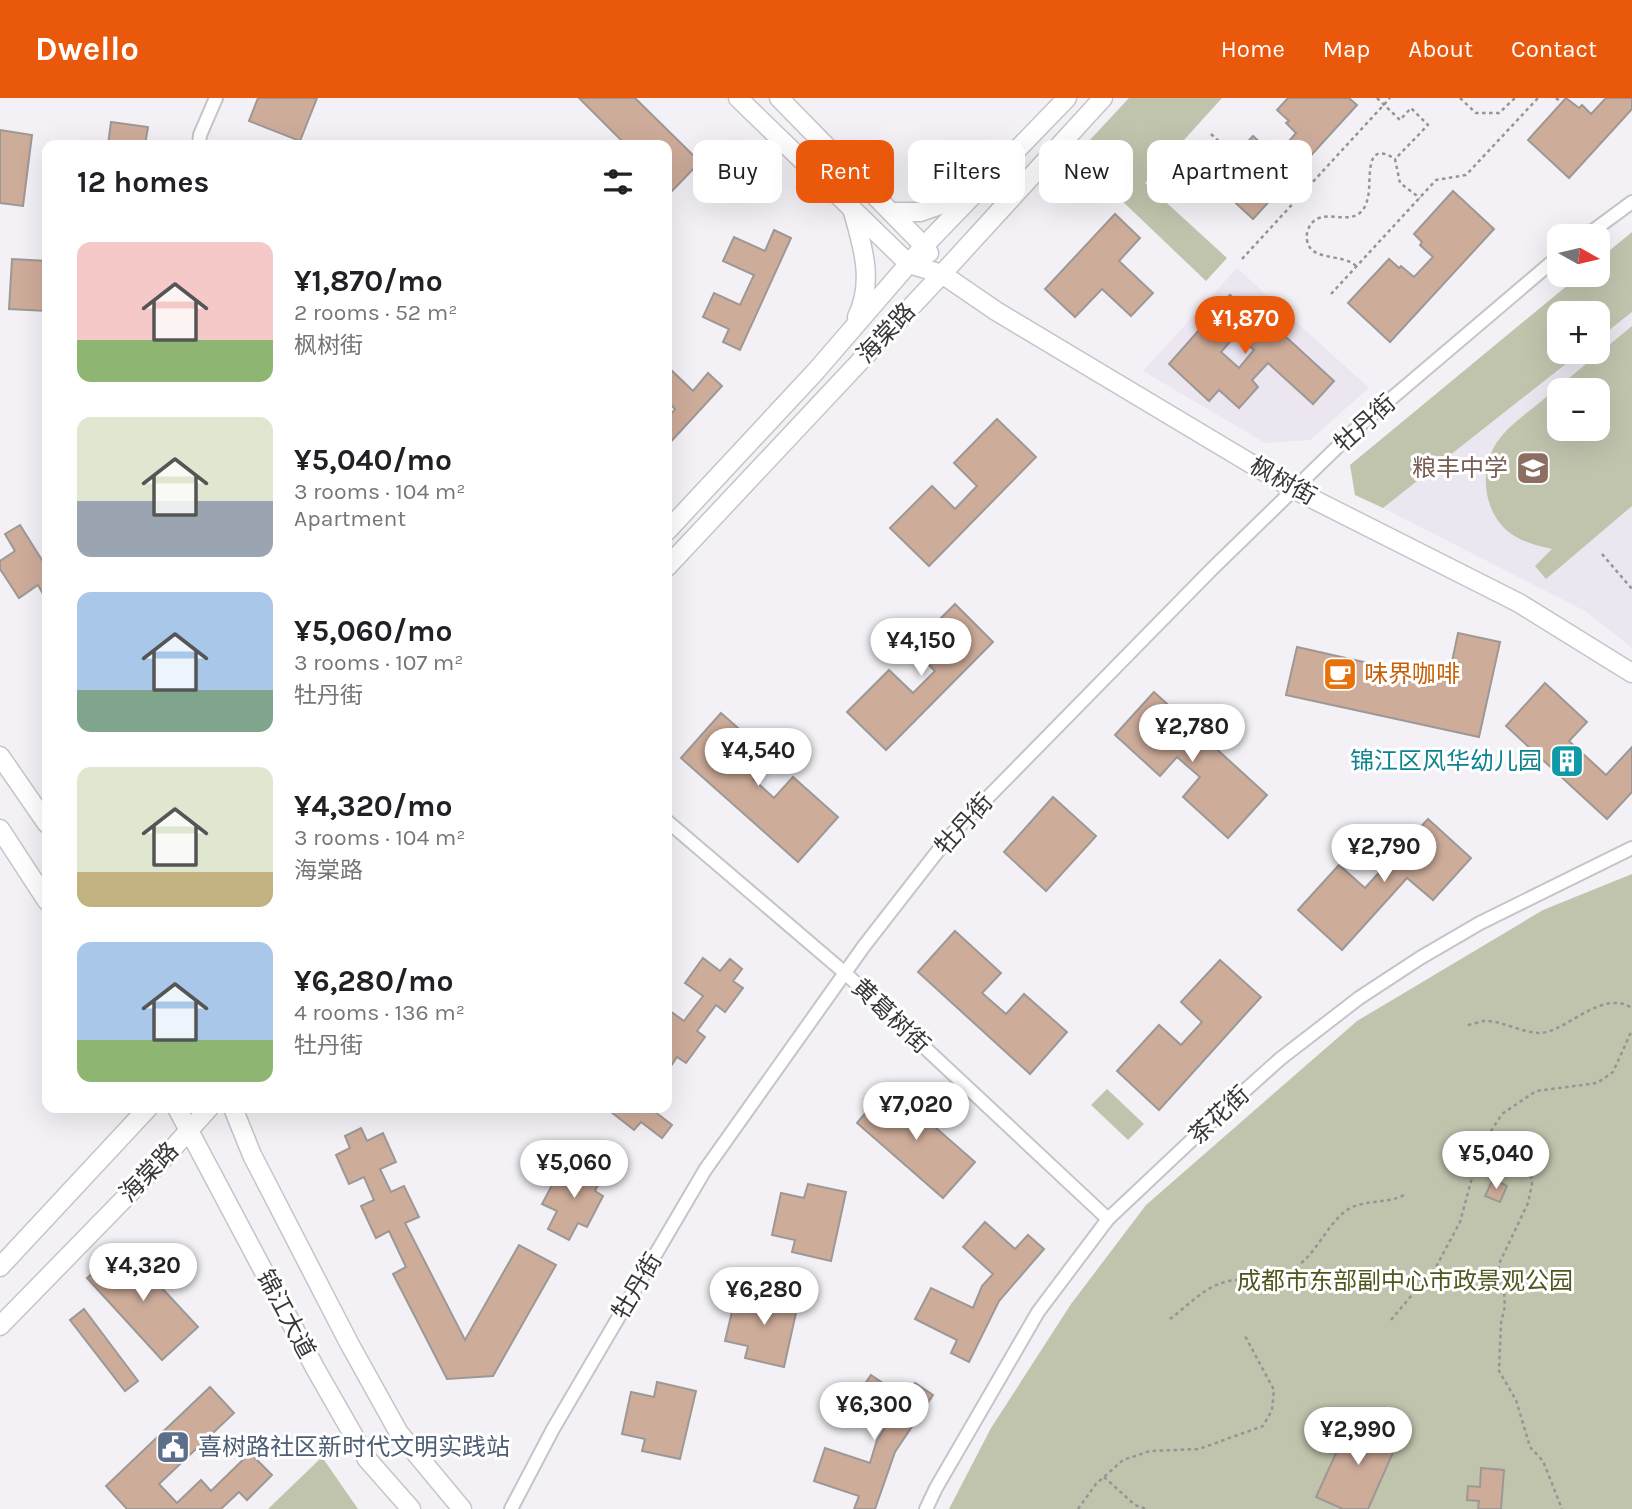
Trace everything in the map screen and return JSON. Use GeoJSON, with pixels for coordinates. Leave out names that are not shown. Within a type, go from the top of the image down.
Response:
{"type":"FeatureCollection","features":[{"type":"Feature","properties":{"kind":"main road","name":"枫树街"},"geometry":{"type":"LineString","coordinates":[[738,98],[909,264],[942,274],[996,311],[1295,490],[1519,603],[1632,673]]}},
{"type":"Feature","properties":{"kind":"main road","name":"枫树街"},"geometry":{"type":"LineString","coordinates":[[779,98],[924,246],[942,274]]}},
{"type":"Feature","properties":{"kind":"main road","name":"海棠路"},"geometry":{"type":"LineString","coordinates":[[1025,141],[1067,98]]}},
{"type":"Feature","properties":{"kind":"main road","name":"海棠路"},"geometry":{"type":"LineString","coordinates":[[672,562],[942,274],[1102,98]]}},
{"type":"Feature","properties":{"kind":"main road"},"geometry":{"type":"LineString","coordinates":[[891,212],[920,212],[945,203]]}},
{"type":"Feature","properties":{"kind":"main road","name":"海棠路"},"geometry":{"type":"LineString","coordinates":[[672,526],[846,337],[965,203]]}},
{"type":"Feature","properties":{"kind":"main road"},"geometry":{"type":"LineString","coordinates":[[846,337],[865,300],[867,285],[853,212]]}},
{"type":"Feature","properties":{"kind":"main road"},"geometry":{"type":"LineString","coordinates":[[0,757],[42,817]]}},
{"type":"Feature","properties":{"kind":"main road"},"geometry":{"type":"LineString","coordinates":[[0,829],[42,893]]}},
{"type":"Feature","properties":{"kind":"main road","name":"海棠路"},"geometry":{"type":"LineString","coordinates":[[0,1267],[143,1113]]}},
{"type":"Feature","properties":{"kind":"main road","name":"锦江大道"},"geometry":{"type":"LineString","coordinates":[[179,1113],[315,1368],[367,1459],[411,1509]]}},
{"type":"Feature","properties":{"kind":"main road","name":"海棠路"},"geometry":{"type":"LineString","coordinates":[[0,1326],[204,1113]]}},
{"type":"Feature","properties":{"kind":"main road","name":"锦江大道"},"geometry":{"type":"LineString","coordinates":[[235,1113],[253,1155],[348,1343],[399,1433],[462,1509]]}},
{"type":"Feature","properties":{"kind":"street"},"geometry":{"type":"LineString","coordinates":[[200,140],[216,98]]}},
{"type":"Feature","properties":{"kind":"street"},"geometry":{"type":"LineString","coordinates":[[1602,224],[1632,202]]}},
{"type":"Feature","properties":{"kind":"street","name":"牡丹街"},"geometry":{"type":"LineString","coordinates":[[512,1509],[553,1429],[705,1170],[845,973],[948,838],[1203,578],[1359,426],[1547,266]]}},
{"type":"Feature","properties":{"kind":"street","name":"黄葛树街"},"geometry":{"type":"LineString","coordinates":[[672,825],[845,973],[1108,1219]]}},
{"type":"Feature","properties":{"kind":"street","name":"茶花街"},"geometry":{"type":"LineString","coordinates":[[926,1509],[1038,1312],[1108,1219],[1231,1102],[1280,1059],[1420,957],[1480,923],[1632,848]]}},
{"type":"Feature","properties":{"kind":"path"},"geometry":{"type":"LineString","coordinates":[[1377,98],[1400,120],[1410,108],[1428,125],[1395,159]]}},
{"type":"Feature","properties":{"kind":"path"},"geometry":{"type":"LineString","coordinates":[[1242,259],[1390,98]]}},
{"type":"Feature","properties":{"kind":"path"},"geometry":{"type":"LineString","coordinates":[[1460,98],[1476,113],[1499,113],[1515,98]]}},
{"type":"Feature","properties":{"kind":"path"},"geometry":{"type":"LineString","coordinates":[[1331,294],[1436,180],[1466,174],[1538,98]]}},
{"type":"Feature","properties":{"kind":"path"},"geometry":{"type":"LineString","coordinates":[[1556,98],[1562,103]]}},
{"type":"Feature","properties":{"kind":"path"},"geometry":{"type":"LineString","coordinates":[[1211,134],[1217,140]]}},
{"type":"Feature","properties":{"kind":"path"},"geometry":{"type":"LineString","coordinates":[[1356,267],[1349,260],[1314,252],[1309,246],[1307,233],[1313,221],[1320,218],[1356,216],[1367,205],[1371,160],[1382,154],[1395,159]]}},
{"type":"Feature","properties":{"kind":"path"},"geometry":{"type":"LineString","coordinates":[[1395,159],[1400,183],[1420,198]]}},
{"type":"Feature","properties":{"kind":"path"},"geometry":{"type":"LineString","coordinates":[[1602,554],[1632,589]]}},
{"type":"Feature","properties":{"kind":"path"},"geometry":{"type":"LineString","coordinates":[[1468,1025],[1485,1021],[1544,1033],[1612,1003],[1629,1005],[1632,1008]]}},
{"type":"Feature","properties":{"kind":"path"},"geometry":{"type":"LineString","coordinates":[[1391,1320],[1437,1265],[1460,1222],[1480,1148],[1502,1114],[1536,1091],[1597,1083],[1614,1072],[1632,1030]]}},
{"type":"Feature","properties":{"kind":"path"},"geometry":{"type":"LineString","coordinates":[[1485,1141],[1529,1162],[1532,1184],[1528,1203],[1499,1264],[1499,1280],[1505,1306],[1501,1323],[1499,1371],[1516,1399],[1530,1447],[1543,1461],[1562,1509]]}},
{"type":"Feature","properties":{"kind":"path"},"geometry":{"type":"LineString","coordinates":[[1170,1319],[1217,1284],[1260,1280],[1290,1271],[1318,1245],[1344,1212],[1356,1206],[1404,1195]]}},
{"type":"Feature","properties":{"kind":"path"},"geometry":{"type":"LineString","coordinates":[[1078,1509],[1104,1477],[1123,1460],[1150,1451],[1199,1449],[1263,1426],[1272,1410],[1274,1390],[1244,1334]]}},
{"type":"Feature","properties":{"kind":"path"},"geometry":{"type":"LineString","coordinates":[[1104,1477],[1135,1505],[1146,1509]]}},
{"type":"Feature","properties":{"kind":"shaded area"},"geometry":{"type":"Polygon","coordinates":[[[1237,268],[1369,388],[1310,440],[1265,443],[1143,371],[1237,268]]]}},
{"type":"Feature","properties":{"kind":"shaded area","name":"粮丰中学"},"geometry":{"type":"Polygon","coordinates":[[[1632,312],[1632,648],[1585,611],[1383,508],[1547,379],[1547,441],[1610,441],[1610,378],[1548,378],[1566,364],[1610,364],[1610,329],[1632,312]]]}},
{"type":"Feature","properties":{"kind":"green space"},"geometry":{"type":"Polygon","coordinates":[[[1129,98],[1222,98],[1184,140],[1147,140],[1147,203],[1167,203],[1227,258],[1206,281],[1124,203],[1133,203],[1133,140],[1090,140],[1129,98]]]}},
{"type":"Feature","properties":{"kind":"green space"},"geometry":{"type":"Polygon","coordinates":[[[1632,232],[1632,312],[1610,329],[1610,301],[1549,301],[1565,287],[1610,287],[1610,250],[1632,232]]]}},
{"type":"Feature","properties":{"kind":"green space"},"geometry":{"type":"Polygon","coordinates":[[[1547,302],[1547,364],[1566,364],[1383,508],[1355,495],[1350,465],[1547,302]]]}},
{"type":"Feature","properties":{"kind":"green space"},"geometry":{"type":"Polygon","coordinates":[[[1632,326],[1632,506],[1546,579],[1535,566],[1552,549],[1514,536],[1494,515],[1486,490],[1489,461],[1494,447],[1510,427],[1547,396],[1547,441],[1610,441],[1610,378],[1569,378],[1586,364],[1610,364],[1610,344],[1632,326]]]}},
{"type":"Feature","properties":{"kind":"green space","name":"成都市东部副中心市政景观公园"},"geometry":{"type":"Polygon","coordinates":[[[1632,874],[1632,1509],[949,1509],[991,1428],[1071,1304],[1146,1205],[1357,1021],[1543,910],[1632,874]]]}},
{"type":"Feature","properties":{"kind":"green space"},"geometry":{"type":"Polygon","coordinates":[[[1107,1089],[1144,1124],[1128,1140],[1091,1105],[1107,1089]]]}},
{"type":"Feature","properties":{"kind":"green space"},"geometry":{"type":"Polygon","coordinates":[[[322,1457],[358,1509],[268,1509],[322,1457]]]}},
{"type":"Feature","properties":{"kind":"building"},"geometry":{"type":"Polygon","coordinates":[[[258,98],[317,98],[300,140],[249,121],[258,98]]]}},
{"type":"Feature","properties":{"kind":"building"},"geometry":{"type":"Polygon","coordinates":[[[579,98],[635,98],[693,155],[693,169],[672,191],[672,140],[621,140],[579,98]]]}},
{"type":"Feature","properties":{"kind":"building"},"geometry":{"type":"Polygon","coordinates":[[[1288,98],[1349,98],[1357,105],[1312,154],[1312,140],[1290,140],[1296,133],[1286,123],[1289,121],[1277,110],[1288,98]]]}},
{"type":"Feature","properties":{"kind":"building"},"geometry":{"type":"Polygon","coordinates":[[[1566,98],[1579,108],[1582,105],[1591,114],[1606,98],[1632,98],[1632,109],[1569,178],[1528,140],[1566,98]]]}},
{"type":"Feature","properties":{"kind":"building"},"geometry":{"type":"Polygon","coordinates":[[[111,122],[148,127],[146,140],[109,140],[111,122]]]}},
{"type":"Feature","properties":{"kind":"building"},"geometry":{"type":"Polygon","coordinates":[[[0,130],[32,135],[23,206],[0,203],[0,130]]]}},
{"type":"Feature","properties":{"kind":"building"},"geometry":{"type":"Polygon","coordinates":[[[1453,191],[1494,229],[1390,342],[1348,303],[1389,259],[1414,277],[1433,257],[1420,245],[1422,242],[1414,234],[1453,191]]]}},
{"type":"Feature","properties":{"kind":"building"},"geometry":{"type":"Polygon","coordinates":[[[1236,203],[1268,203],[1253,219],[1236,203]]]}},
{"type":"Feature","properties":{"kind":"building"},"geometry":{"type":"Polygon","coordinates":[[[1115,214],[1140,238],[1119,261],[1153,293],[1131,316],[1102,289],[1075,317],[1045,289],[1115,214]]]}},
{"type":"Feature","properties":{"kind":"building"},"geometry":{"type":"Polygon","coordinates":[[[774,230],[791,238],[740,350],[723,342],[729,329],[703,317],[714,293],[740,305],[754,275],[723,261],[734,237],[765,251],[774,230]]]}},
{"type":"Feature","properties":{"kind":"building"},"geometry":{"type":"Polygon","coordinates":[[[12,259],[42,261],[42,311],[9,309],[12,259]]]}},
{"type":"Feature","properties":{"kind":"building"},"geometry":{"type":"Polygon","coordinates":[[[1230,295],[1245,309],[1250,304],[1334,381],[1313,404],[1268,363],[1252,380],[1258,387],[1239,408],[1219,390],[1209,401],[1169,364],[1230,295]],[[1236,335],[1221,352],[1239,368],[1254,350],[1236,335]]]}},
{"type":"Feature","properties":{"kind":"building"},"geometry":{"type":"Polygon","coordinates":[[[672,371],[693,391],[708,373],[722,386],[672,441],[672,413],[675,409],[672,406],[672,371]]]}},
{"type":"Feature","properties":{"kind":"building"},"geometry":{"type":"Polygon","coordinates":[[[997,419],[1036,457],[929,566],[890,528],[932,486],[955,509],[977,486],[954,463],[997,419]]]}},
{"type":"Feature","properties":{"kind":"building"},"geometry":{"type":"Polygon","coordinates":[[[20,525],[42,560],[42,592],[38,585],[19,598],[0,569],[0,561],[15,551],[5,534],[20,525]]]}},
{"type":"Feature","properties":{"kind":"building"},"geometry":{"type":"Polygon","coordinates":[[[955,604],[993,642],[886,750],[847,712],[889,670],[913,693],[935,671],[911,648],[955,604]]]}},
{"type":"Feature","properties":{"kind":"building"},"geometry":{"type":"Polygon","coordinates":[[[1458,633],[1500,642],[1479,737],[1286,695],[1297,647],[1448,681],[1458,633]]]}},
{"type":"Feature","properties":{"kind":"building","name":"锦江区风华幼儿园"},"geometry":{"type":"Polygon","coordinates":[[[1545,683],[1587,722],[1569,741],[1606,775],[1632,747],[1632,792],[1607,819],[1506,726],[1545,683]]]}},
{"type":"Feature","properties":{"kind":"building"},"geometry":{"type":"Polygon","coordinates":[[[1154,692],[1267,795],[1228,838],[1183,797],[1200,777],[1177,757],[1160,776],[1115,735],[1154,692]]]}},
{"type":"Feature","properties":{"kind":"building"},"geometry":{"type":"Polygon","coordinates":[[[721,713],[772,758],[753,779],[774,798],[793,777],[838,817],[798,862],[681,758],[721,713]]]}},
{"type":"Feature","properties":{"kind":"building"},"geometry":{"type":"Polygon","coordinates":[[[1053,797],[1096,836],[1046,891],[1004,852],[1053,797]]]}},
{"type":"Feature","properties":{"kind":"building"},"geometry":{"type":"Polygon","coordinates":[[[1428,819],[1471,858],[1433,900],[1407,878],[1342,950],[1298,910],[1339,865],[1365,888],[1428,819]]]}},
{"type":"Feature","properties":{"kind":"building"},"geometry":{"type":"Polygon","coordinates":[[[955,931],[1001,973],[982,993],[1006,1014],[1024,994],[1067,1032],[1030,1074],[918,972],[955,931]]]}},
{"type":"Feature","properties":{"kind":"building"},"geometry":{"type":"Polygon","coordinates":[[[703,958],[720,971],[730,959],[742,969],[733,981],[743,988],[725,1012],[716,1005],[697,1031],[705,1037],[686,1063],[677,1057],[672,1064],[672,1013],[684,1021],[703,996],[685,983],[703,958]]]}},
{"type":"Feature","properties":{"kind":"building"},"geometry":{"type":"Polygon","coordinates":[[[1220,960],[1261,997],[1159,1110],[1117,1071],[1159,1025],[1181,1045],[1202,1022],[1181,1002],[1220,960]]]}},
{"type":"Feature","properties":{"kind":"building"},"geometry":{"type":"Polygon","coordinates":[[[888,1086],[975,1162],[943,1198],[857,1123],[888,1086]]]}},
{"type":"Feature","properties":{"kind":"building"},"geometry":{"type":"Polygon","coordinates":[[[612,1113],[656,1113],[672,1125],[662,1138],[641,1122],[634,1130],[612,1113]]]}},
{"type":"Feature","properties":{"kind":"building"},"geometry":{"type":"Polygon","coordinates":[[[361,1128],[367,1141],[383,1133],[396,1162],[380,1169],[391,1192],[404,1186],[419,1217],[405,1223],[465,1340],[519,1245],[556,1265],[493,1376],[447,1379],[393,1274],[406,1267],[389,1231],[376,1238],[361,1206],[374,1200],[364,1177],[349,1184],[336,1155],[350,1148],[345,1136],[361,1128]]]}},
{"type":"Feature","properties":{"kind":"building"},"geometry":{"type":"Polygon","coordinates":[[[583,1162],[604,1173],[595,1191],[603,1196],[587,1227],[578,1223],[569,1240],[548,1229],[557,1211],[542,1204],[559,1172],[574,1180],[583,1162]]]}},
{"type":"Feature","properties":{"kind":"building"},"geometry":{"type":"Polygon","coordinates":[[[1493,1179],[1507,1186],[1500,1202],[1485,1196],[1493,1179]]]}},
{"type":"Feature","properties":{"kind":"building"},"geometry":{"type":"Polygon","coordinates":[[[808,1184],[846,1192],[831,1261],[792,1252],[795,1240],[772,1235],[781,1193],[804,1198],[808,1184]]]}},
{"type":"Feature","properties":{"kind":"building"},"geometry":{"type":"Polygon","coordinates":[[[985,1222],[1015,1249],[1028,1235],[1044,1249],[999,1301],[969,1362],[951,1353],[957,1340],[915,1319],[931,1288],[973,1308],[982,1286],[993,1274],[963,1247],[985,1222]]]}},
{"type":"Feature","properties":{"kind":"building"},"geometry":{"type":"Polygon","coordinates":[[[123,1246],[198,1327],[162,1360],[87,1278],[123,1246]]]}},
{"type":"Feature","properties":{"kind":"building"},"geometry":{"type":"Polygon","coordinates":[[[761,1290],[799,1299],[784,1367],[745,1358],[748,1346],[725,1341],[735,1299],[757,1304],[761,1290]]]}},
{"type":"Feature","properties":{"kind":"building"},"geometry":{"type":"Polygon","coordinates":[[[84,1309],[138,1381],[125,1391],[70,1320],[84,1309]]]}},
{"type":"Feature","properties":{"kind":"building"},"geometry":{"type":"Polygon","coordinates":[[[871,1375],[905,1398],[915,1383],[933,1395],[895,1452],[875,1509],[854,1509],[859,1496],[814,1481],[825,1448],[870,1463],[877,1440],[886,1426],[852,1403],[871,1375]]]}},
{"type":"Feature","properties":{"kind":"building"},"geometry":{"type":"Polygon","coordinates":[[[657,1382],[696,1391],[680,1459],[642,1451],[645,1439],[622,1434],[631,1392],[654,1397],[657,1382]]]}},
{"type":"Feature","properties":{"kind":"building","name":"喜树路社区新时代文明实践站"},"geometry":{"type":"Polygon","coordinates":[[[210,1387],[234,1413],[159,1484],[177,1503],[201,1480],[211,1491],[250,1453],[272,1475],[247,1500],[239,1492],[221,1509],[127,1509],[106,1486],[210,1387]]]}},
{"type":"Feature","properties":{"kind":"building"},"geometry":{"type":"Polygon","coordinates":[[[1352,1418],[1399,1439],[1368,1509],[1343,1509],[1316,1497],[1352,1418]]]}},
{"type":"Feature","properties":{"kind":"building"},"geometry":{"type":"Polygon","coordinates":[[[1481,1468],[1504,1470],[1501,1509],[1478,1509],[1479,1501],[1467,1500],[1468,1486],[1480,1487],[1481,1468]]]}},
{"type":"Feature","properties":{"kind":"place","name":"粮丰中学"},"geometry":{"type":"Point","coordinates":[1533,468]}},
{"type":"Feature","properties":{"kind":"place","name":"味界咖啡"},"geometry":{"type":"Point","coordinates":[1340,674]}},
{"type":"Feature","properties":{"kind":"place","name":"锦江区风华幼儿园"},"geometry":{"type":"Point","coordinates":[1567,761]}},
{"type":"Feature","properties":{"kind":"place","name":"喜树路社区新时代文明实践站"},"geometry":{"type":"Point","coordinates":[173,1447]}}]}
